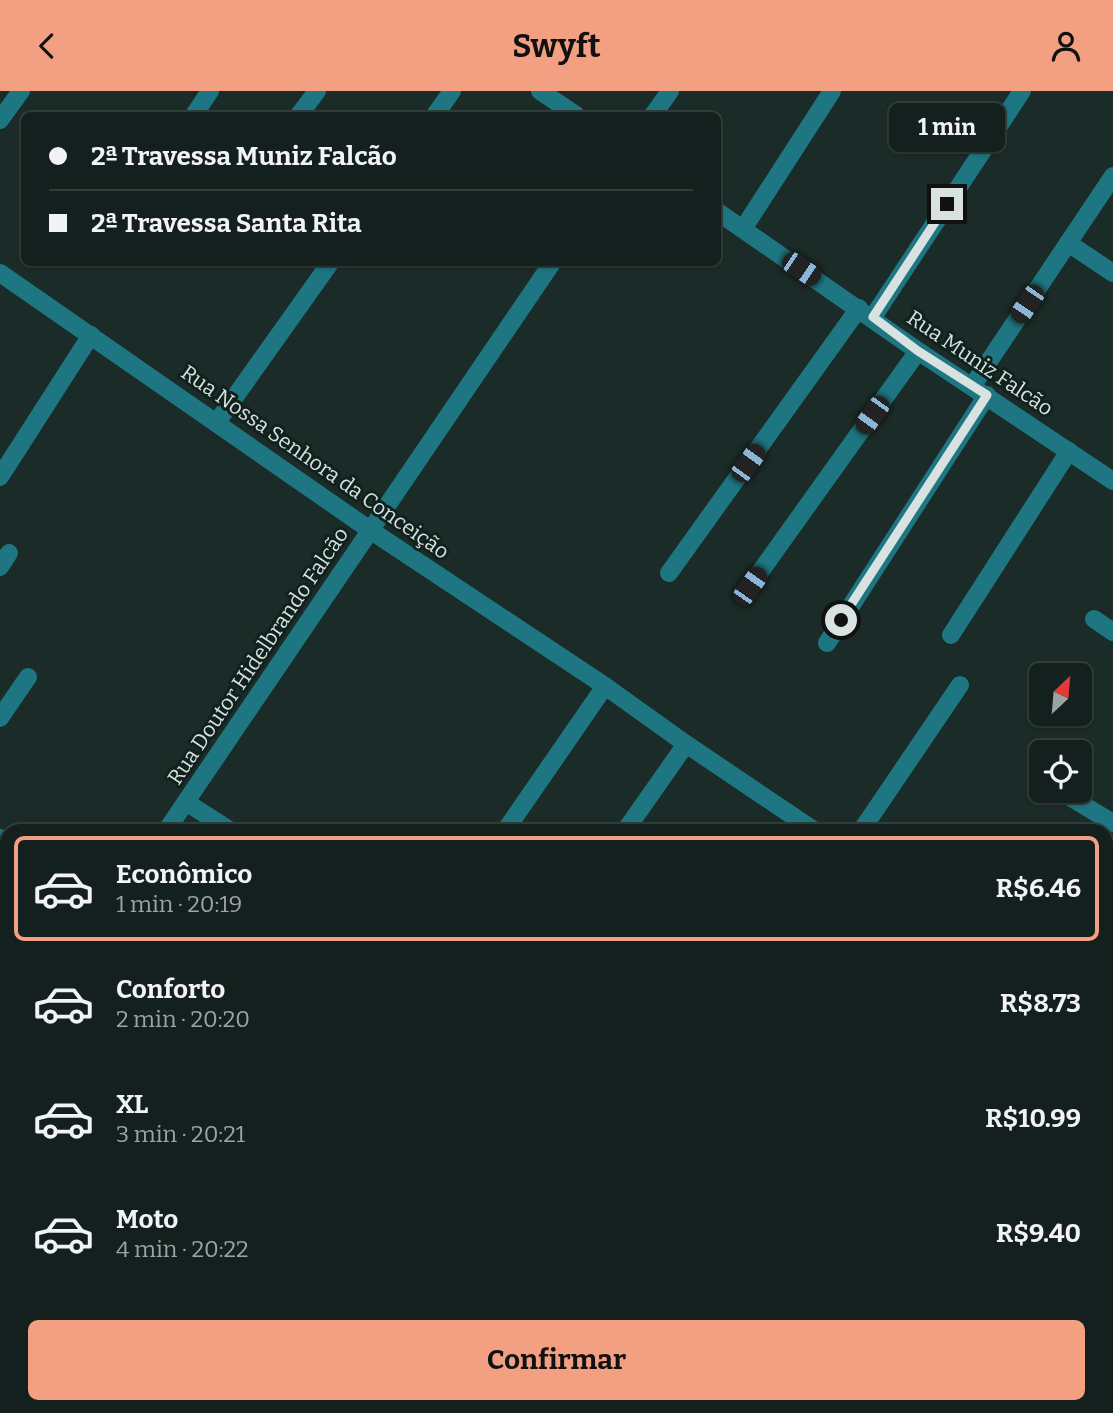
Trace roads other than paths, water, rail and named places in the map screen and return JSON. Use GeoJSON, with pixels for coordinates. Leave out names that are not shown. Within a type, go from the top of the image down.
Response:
{"type":"FeatureCollection","features":[{"type":"Feature","properties":{"kind":"street"},"geometry":{"type":"LineString","coordinates":[[0,120],[20,91]]}},
{"type":"Feature","properties":{"kind":"street"},"geometry":{"type":"LineString","coordinates":[[196,112],[210,91]]}},
{"type":"Feature","properties":{"kind":"street"},"geometry":{"type":"LineString","coordinates":[[301,112],[317,91]]}},
{"type":"Feature","properties":{"kind":"street"},"geometry":{"type":"LineString","coordinates":[[437,112],[452,91]]}},
{"type":"Feature","properties":{"kind":"street"},"geometry":{"type":"LineString","coordinates":[[540,91],[572,112]]}},
{"type":"Feature","properties":{"kind":"street"},"geometry":{"type":"LineString","coordinates":[[655,112],[670,91]]}},
{"type":"Feature","properties":{"kind":"street"},"geometry":{"type":"LineString","coordinates":[[743,229],[832,91]]}},
{"type":"Feature","properties":{"kind":"street"},"geometry":{"type":"LineString","coordinates":[[669,573],[866,313],[1022,91]]}},
{"type":"Feature","properties":{"kind":"street"},"geometry":{"type":"LineString","coordinates":[[827,643],[1068,243],[1113,176]]}},
{"type":"Feature","properties":{"kind":"street","name":"Rua Muniz Falcão"},"geometry":{"type":"LineString","coordinates":[[721,214],[918,351],[1113,481]]}},
{"type":"Feature","properties":{"kind":"street"},"geometry":{"type":"LineString","coordinates":[[1068,243],[1113,273]]}},
{"type":"Feature","properties":{"kind":"street"},"geometry":{"type":"LineString","coordinates":[[217,422],[328,266]]}},
{"type":"Feature","properties":{"kind":"street","name":"Rua Doutor Hidelbrando Falcão"},"geometry":{"type":"LineString","coordinates":[[171,824],[550,266]]}},
{"type":"Feature","properties":{"kind":"street","name":"Rua Nossa Senhora da Conceição"},"geometry":{"type":"LineString","coordinates":[[0,273],[370,530],[805,824]]}},
{"type":"Feature","properties":{"kind":"street"},"geometry":{"type":"LineString","coordinates":[[0,477],[90,335]]}},
{"type":"Feature","properties":{"kind":"street"},"geometry":{"type":"LineString","coordinates":[[750,586],[918,351]]}},
{"type":"Feature","properties":{"kind":"street"},"geometry":{"type":"LineString","coordinates":[[951,635],[1069,451]]}},
{"type":"Feature","properties":{"kind":"street"},"geometry":{"type":"LineString","coordinates":[[1094,619],[1113,632]]}},
{"type":"Feature","properties":{"kind":"street"},"geometry":{"type":"LineString","coordinates":[[0,718],[28,677]]}},
{"type":"Feature","properties":{"kind":"street"},"geometry":{"type":"LineString","coordinates":[[866,824],[960,685]]}},
{"type":"Feature","properties":{"kind":"street"},"geometry":{"type":"LineString","coordinates":[[510,824],[604,686]]}},
{"type":"Feature","properties":{"kind":"street"},"geometry":{"type":"LineString","coordinates":[[630,824],[686,744]]}},
{"type":"Feature","properties":{"kind":"street"},"geometry":{"type":"LineString","coordinates":[[186,802],[220,824]]}},
{"type":"Feature","properties":{"kind":"street"},"geometry":{"type":"LineString","coordinates":[[1080,803],[1113,823]]}}]}
